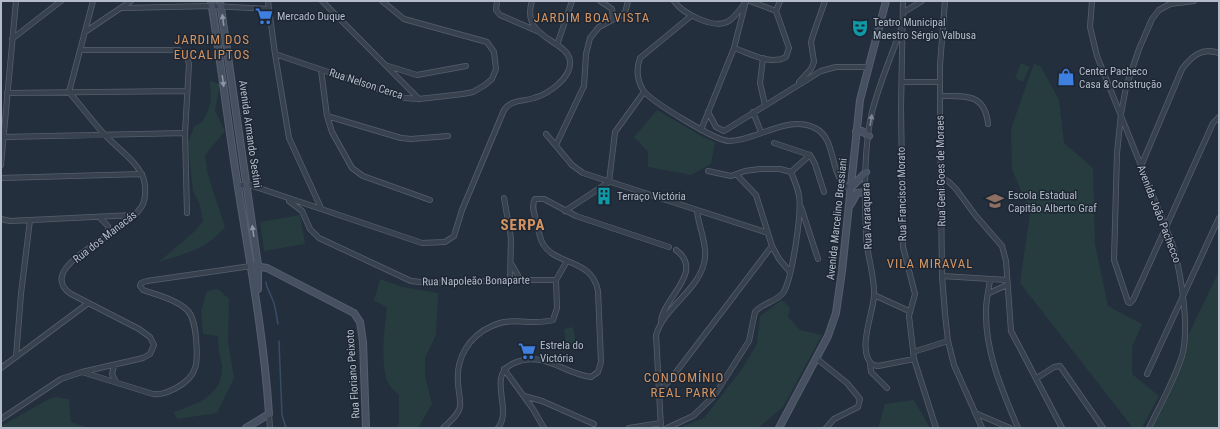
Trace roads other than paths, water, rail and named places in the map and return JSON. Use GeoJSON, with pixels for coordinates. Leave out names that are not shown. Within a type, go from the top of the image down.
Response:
{"type":"FeatureCollection","features":[{"type":"Feature","properties":{"kind":"street"},"geometry":{"type":"LineString","coordinates":[[1,165],[16,1]]}},
{"type":"Feature","properties":{"kind":"street"},"geometry":{"type":"LineString","coordinates":[[12,39],[61,1]]}},
{"type":"Feature","properties":{"kind":"street"},"geometry":{"type":"LineString","coordinates":[[69,92],[93,1]]}},
{"type":"Feature","properties":{"kind":"street"},"geometry":{"type":"LineString","coordinates":[[85,32],[123,8],[131,1]]}},
{"type":"Feature","properties":{"kind":"street"},"geometry":{"type":"LineString","coordinates":[[268,1],[289,138],[321,208]]}},
{"type":"Feature","properties":{"kind":"street"},"geometry":{"type":"LineString","coordinates":[[322,1],[419,99]]}},
{"type":"Feature","properties":{"kind":"street","name":"Rua Nelson Cerca"},"geometry":{"type":"LineString","coordinates":[[275,54],[405,98],[419,99],[463,94],[478,89],[495,74],[496,60],[494,52],[487,42],[404,20],[382,1]]}},
{"type":"Feature","properties":{"kind":"street"},"geometry":{"type":"LineString","coordinates":[[497,1],[496,10],[500,15],[538,30]]}},
{"type":"Feature","properties":{"kind":"street"},"geometry":{"type":"LineString","coordinates":[[238,186],[247,184],[284,198],[321,208],[422,243],[445,242],[452,238],[456,231],[470,190],[504,110],[514,101],[540,96],[563,79],[569,68],[570,59],[538,30],[530,17],[532,1]]}},
{"type":"Feature","properties":{"kind":"street"},"geometry":{"type":"LineString","coordinates":[[557,46],[572,1]]}},
{"type":"Feature","properties":{"kind":"street"},"geometry":{"type":"LineString","coordinates":[[600,1],[612,9],[613,19]]}},
{"type":"Feature","properties":{"kind":"street"},"geometry":{"type":"LineString","coordinates":[[556,146],[584,86],[586,54],[590,38],[599,27],[625,13],[628,1]]}},
{"type":"Feature","properties":{"kind":"street"},"geometry":{"type":"LineString","coordinates":[[674,1],[683,11],[691,16],[717,23],[727,22],[747,1]]}},
{"type":"Feature","properties":{"kind":"street"},"geometry":{"type":"LineString","coordinates":[[747,1],[776,11]]}},
{"type":"Feature","properties":{"kind":"street"},"geometry":{"type":"LineString","coordinates":[[701,130],[734,48],[747,1]]}},
{"type":"Feature","properties":{"kind":"street"},"geometry":{"type":"LineString","coordinates":[[734,48],[776,61],[782,60],[786,57],[788,52],[787,41],[776,11],[780,1]]}},
{"type":"Feature","properties":{"kind":"street"},"geometry":{"type":"LineString","coordinates":[[796,85],[813,65],[813,35],[825,1]]}},
{"type":"Feature","properties":{"kind":"street","name":"Avenida Marcelino Bressiani"},"geometry":{"type":"LineString","coordinates":[[779,428],[830,330],[836,313],[842,271],[860,100],[886,1]]}},
{"type":"Feature","properties":{"kind":"street"},"geometry":{"type":"LineString","coordinates":[[903,1],[903,26]]}},
{"type":"Feature","properties":{"kind":"street"},"geometry":{"type":"LineString","coordinates":[[904,12],[922,1]]}},
{"type":"Feature","properties":{"kind":"street","name":"Rua Geni Goes de Moraes"},"geometry":{"type":"LineString","coordinates":[[945,1],[940,82],[942,276],[948,341],[954,365],[982,428]]}},
{"type":"Feature","properties":{"kind":"street","name":"Avenida João Pachecco"},"geometry":{"type":"LineString","coordinates":[[1092,1],[1090,27],[1092,41],[1166,228],[1176,257],[1182,297],[1184,327],[1183,352],[1149,428]]}},
{"type":"Feature","properties":{"kind":"street"},"geometry":{"type":"LineString","coordinates":[[1194,1],[1164,6],[1152,19],[1130,71],[1121,114],[1114,260],[1122,290],[1129,303],[1133,300],[1213,123],[1219,117]]}},
{"type":"Feature","properties":{"kind":"street"},"geometry":{"type":"LineString","coordinates":[[123,8],[212,3],[269,10]]}},
{"type":"Feature","properties":{"kind":"street","name":"Avenida Armando Sestini"},"geometry":{"type":"LineString","coordinates":[[212,3],[238,186],[253,268]]}},
{"type":"Feature","properties":{"kind":"street","name":"Avenida Armando Sestini"},"geometry":{"type":"LineString","coordinates":[[221,4],[247,184],[253,268]]}},
{"type":"Feature","properties":{"kind":"street"},"geometry":{"type":"LineString","coordinates":[[691,16],[640,58],[637,69],[638,77],[644,92],[701,130],[719,139],[730,141],[762,132],[798,125],[814,127],[824,135],[838,176],[844,185],[850,189],[866,172]]}},
{"type":"Feature","properties":{"kind":"street","name":"Rua Francisco Morato"},"geometry":{"type":"LineString","coordinates":[[903,26],[903,247],[915,294],[909,311],[914,359],[936,428]]}},
{"type":"Feature","properties":{"kind":"street","name":"Rua Araraquara"},"geometry":{"type":"LineString","coordinates":[[887,388],[871,372],[867,354],[866,339],[874,295],[866,238],[866,172],[872,113],[877,93],[903,26]]}},
{"type":"Feature","properties":{"kind":"street"},"geometry":{"type":"LineString","coordinates":[[80,50],[165,49],[184,52],[186,54],[189,64],[184,133],[187,213]]}},
{"type":"Feature","properties":{"kind":"street"},"geometry":{"type":"LineString","coordinates":[[1141,166],[1182,69],[1189,61],[1201,52],[1214,51],[1219,53]]}},
{"type":"Feature","properties":{"kind":"street"},"geometry":{"type":"LineString","coordinates":[[763,58],[760,82],[765,104]]}},
{"type":"Feature","properties":{"kind":"street"},"geometry":{"type":"LineString","coordinates":[[386,65],[417,75],[466,66]]}},
{"type":"Feature","properties":{"kind":"street"},"geometry":{"type":"LineString","coordinates":[[708,112],[716,127],[721,131],[727,130],[765,104],[828,68],[868,67]]}},
{"type":"Feature","properties":{"kind":"street"},"geometry":{"type":"LineString","coordinates":[[321,70],[327,116],[332,132],[344,155],[357,172],[430,200]]}},
{"type":"Feature","properties":{"kind":"street"},"geometry":{"type":"LineString","coordinates":[[902,82],[940,82]]}},
{"type":"Feature","properties":{"kind":"street"},"geometry":{"type":"LineString","coordinates":[[7,93],[187,91]]}},
{"type":"Feature","properties":{"kind":"street"},"geometry":{"type":"LineString","coordinates":[[69,92],[104,134],[142,174]]}},
{"type":"Feature","properties":{"kind":"street"},"geometry":{"type":"LineString","coordinates":[[565,211],[609,182],[615,132],[644,92]]}},
{"type":"Feature","properties":{"kind":"street"},"geometry":{"type":"LineString","coordinates":[[940,96],[965,96],[979,102],[986,108],[988,124]]}},
{"type":"Feature","properties":{"kind":"street"},"geometry":{"type":"LineString","coordinates":[[753,112],[762,132]]}},
{"type":"Feature","properties":{"kind":"street"},"geometry":{"type":"LineString","coordinates":[[327,116],[411,140],[448,136]]}},
{"type":"Feature","properties":{"kind":"street"},"geometry":{"type":"LineString","coordinates":[[856,132],[862,131],[869,136]]}},
{"type":"Feature","properties":{"kind":"street"},"geometry":{"type":"LineString","coordinates":[[4,137],[184,133]]}},
{"type":"Feature","properties":{"kind":"street"},"geometry":{"type":"LineString","coordinates":[[546,134],[577,169],[609,182],[768,233]]}},
{"type":"Feature","properties":{"kind":"street"},"geometry":{"type":"LineString","coordinates":[[774,143],[810,155],[815,164],[824,192]]}},
{"type":"Feature","properties":{"kind":"street"},"geometry":{"type":"LineString","coordinates":[[791,172],[810,155]]}},
{"type":"Feature","properties":{"kind":"street"},"geometry":{"type":"LineString","coordinates":[[708,171],[728,176],[738,175],[750,170],[780,169],[791,172]]}},
{"type":"Feature","properties":{"kind":"street"},"geometry":{"type":"LineString","coordinates":[[791,172],[799,195],[800,206],[818,259]]}},
{"type":"Feature","properties":{"kind":"street"},"geometry":{"type":"LineString","coordinates":[[1,178],[142,174]]}},
{"type":"Feature","properties":{"kind":"street","name":"Rua dos Manacás"},"geometry":{"type":"LineString","coordinates":[[1,419],[61,379],[82,372],[114,366],[147,357],[153,350],[154,342],[150,337],[87,304],[66,290],[61,281],[64,270],[73,262],[109,233],[136,215],[144,201],[145,185],[142,174]]}},
{"type":"Feature","properties":{"kind":"street"},"geometry":{"type":"LineString","coordinates":[[738,175],[756,195],[772,246],[779,259],[790,272]]}},
{"type":"Feature","properties":{"kind":"street"},"geometry":{"type":"LineString","coordinates":[[838,176],[845,180],[851,179]]}},
{"type":"Feature","properties":{"kind":"street"},"geometry":{"type":"LineString","coordinates":[[941,177],[950,182],[976,216],[1002,246],[1006,261],[1011,331],[1062,428]]}},
{"type":"Feature","properties":{"kind":"street"},"geometry":{"type":"LineString","coordinates":[[848,209],[857,193],[866,192]]}},
{"type":"Feature","properties":{"kind":"street","name":"Rua Napoleão Bonaparte"},"geometry":{"type":"LineString","coordinates":[[284,198],[302,211],[310,229],[319,238],[405,280],[430,283],[556,280]]}},
{"type":"Feature","properties":{"kind":"street"},"geometry":{"type":"LineString","coordinates":[[504,198],[510,230],[512,265],[510,280]]}},
{"type":"Feature","properties":{"kind":"street"},"geometry":{"type":"LineString","coordinates":[[498,428],[504,416],[501,382],[504,369],[515,363],[539,360],[548,361],[587,376],[595,376],[601,362],[602,345],[597,283],[592,275],[584,269],[553,253],[543,244],[533,209],[533,202],[541,198],[565,211],[669,247]]}},
{"type":"Feature","properties":{"kind":"street"},"geometry":{"type":"LineString","coordinates":[[667,428],[694,416],[714,396],[749,341],[754,312],[781,295],[787,285],[800,206]]}},
{"type":"Feature","properties":{"kind":"street"},"geometry":{"type":"LineString","coordinates":[[662,323],[694,284],[703,268],[706,252],[698,225],[697,210]]}},
{"type":"Feature","properties":{"kind":"street"},"geometry":{"type":"LineString","coordinates":[[1,219],[10,221],[100,218],[136,215]]}},
{"type":"Feature","properties":{"kind":"street"},"geometry":{"type":"LineString","coordinates":[[100,218],[108,226],[109,233]]}},
{"type":"Feature","properties":{"kind":"street"},"geometry":{"type":"LineString","coordinates":[[1147,374],[1219,218]]}},
{"type":"Feature","properties":{"kind":"street"},"geometry":{"type":"LineString","coordinates":[[16,358],[20,294],[30,220]]}},
{"type":"Feature","properties":{"kind":"street"},"geometry":{"type":"LineString","coordinates":[[660,390],[670,380],[772,246]]}},
{"type":"Feature","properties":{"kind":"street"},"geometry":{"type":"LineString","coordinates":[[629,428],[661,425],[656,341],[662,323],[663,314],[686,272],[686,262],[676,250]]}},
{"type":"Feature","properties":{"kind":"street"},"geometry":{"type":"LineString","coordinates":[[443,428],[454,417],[460,407],[458,370],[463,353],[471,341],[479,333],[499,323],[514,321],[546,322],[553,320],[557,308],[556,280],[567,260]]}},
{"type":"Feature","properties":{"kind":"street"},"geometry":{"type":"LineString","coordinates":[[512,265],[520,280]]}},
{"type":"Feature","properties":{"kind":"street"},"geometry":{"type":"LineString","coordinates":[[82,372],[159,394],[184,384],[194,373],[196,367],[195,330],[188,312],[178,304],[144,290],[140,286],[142,282],[253,268],[267,374],[270,428]]}},
{"type":"Feature","properties":{"kind":"street","name":"Rua Floriano Peixoto"},"geometry":{"type":"LineString","coordinates":[[253,268],[274,273],[343,307],[357,316],[362,328],[366,428]]}},
{"type":"Feature","properties":{"kind":"street"},"geometry":{"type":"LineString","coordinates":[[942,276],[990,279],[1007,282]]}},
{"type":"Feature","properties":{"kind":"street"},"geometry":{"type":"LineString","coordinates":[[990,279],[986,318],[992,364],[1018,428]]}},
{"type":"Feature","properties":{"kind":"street"},"geometry":{"type":"LineString","coordinates":[[989,292],[1007,282]]}},
{"type":"Feature","properties":{"kind":"street"},"geometry":{"type":"LineString","coordinates":[[874,295],[909,311]]}},
{"type":"Feature","properties":{"kind":"street"},"geometry":{"type":"LineString","coordinates":[[1,368],[87,304]]}},
{"type":"Feature","properties":{"kind":"street"},"geometry":{"type":"LineString","coordinates":[[913,352],[948,341]]}},
{"type":"Feature","properties":{"kind":"street"},"geometry":{"type":"LineString","coordinates":[[816,358],[847,383],[860,399],[858,407],[834,419],[826,428]]}},
{"type":"Feature","properties":{"kind":"street"},"geometry":{"type":"LineString","coordinates":[[870,363],[878,366],[914,359]]}},
{"type":"Feature","properties":{"kind":"street"},"geometry":{"type":"LineString","coordinates":[[114,366],[112,374],[116,382]]}},
{"type":"Feature","properties":{"kind":"street"},"geometry":{"type":"LineString","coordinates":[[1037,378],[1058,366],[1103,428]]}},
{"type":"Feature","properties":{"kind":"street"},"geometry":{"type":"LineString","coordinates":[[504,369],[524,396],[544,428]]}},
{"type":"Feature","properties":{"kind":"street"},"geometry":{"type":"LineString","coordinates":[[524,396],[542,401],[594,424]]}},
{"type":"Feature","properties":{"kind":"street"},"geometry":{"type":"LineString","coordinates":[[246,428],[270,414]]}},
{"type":"Feature","properties":{"kind":"street"},"geometry":{"type":"LineString","coordinates":[[976,414],[1010,428]]}},
{"type":"Feature","properties":{"kind":"waterway"},"geometry":{"type":"LineString","coordinates":[[266,282],[274,303],[278,324]]}},
{"type":"Feature","properties":{"kind":"waterway"},"geometry":{"type":"LineString","coordinates":[[279,341],[282,415],[286,428]]}},
{"type":"Feature","properties":{"kind":"place","name":"Mercado Duque"},"geometry":{"type":"Point","coordinates":[264,16]}},
{"type":"Feature","properties":{"kind":"place","name":"Teatro Municipal Maestro Sérgio Valbusa"},"geometry":{"type":"Point","coordinates":[860,28]}},
{"type":"Feature","properties":{"kind":"place","name":"Center Pacheco Casa & Construção"},"geometry":{"type":"Point","coordinates":[1066,77]}},
{"type":"Feature","properties":{"kind":"place","name":"Terraço Victória"},"geometry":{"type":"Point","coordinates":[604,196]}},
{"type":"Feature","properties":{"kind":"place","name":"Escola Estadual Capitão Alberto Graf"},"geometry":{"type":"Point","coordinates":[995,201]}},
{"type":"Feature","properties":{"kind":"place","name":"Estrela do Victória"},"geometry":{"type":"Point","coordinates":[527,351]}},
{"type":"Feature","properties":{"kind":"district","name":"JARDIM BOA VISTA"},"geometry":{"type":"Point","coordinates":[592,17]}},
{"type":"Feature","properties":{"kind":"district","name":"JARDIM DOS EUCALIPTOS"},"geometry":{"type":"Point","coordinates":[212,46]}},
{"type":"Feature","properties":{"kind":"district","name":"SERPA"},"geometry":{"type":"Point","coordinates":[523,225]}},
{"type":"Feature","properties":{"kind":"district","name":"VILA MIRAVAL"},"geometry":{"type":"Point","coordinates":[930,263]}},
{"type":"Feature","properties":{"kind":"district","name":"CONDOMÍNIO REAL PARK"},"geometry":{"type":"Point","coordinates":[684,384]}}]}
